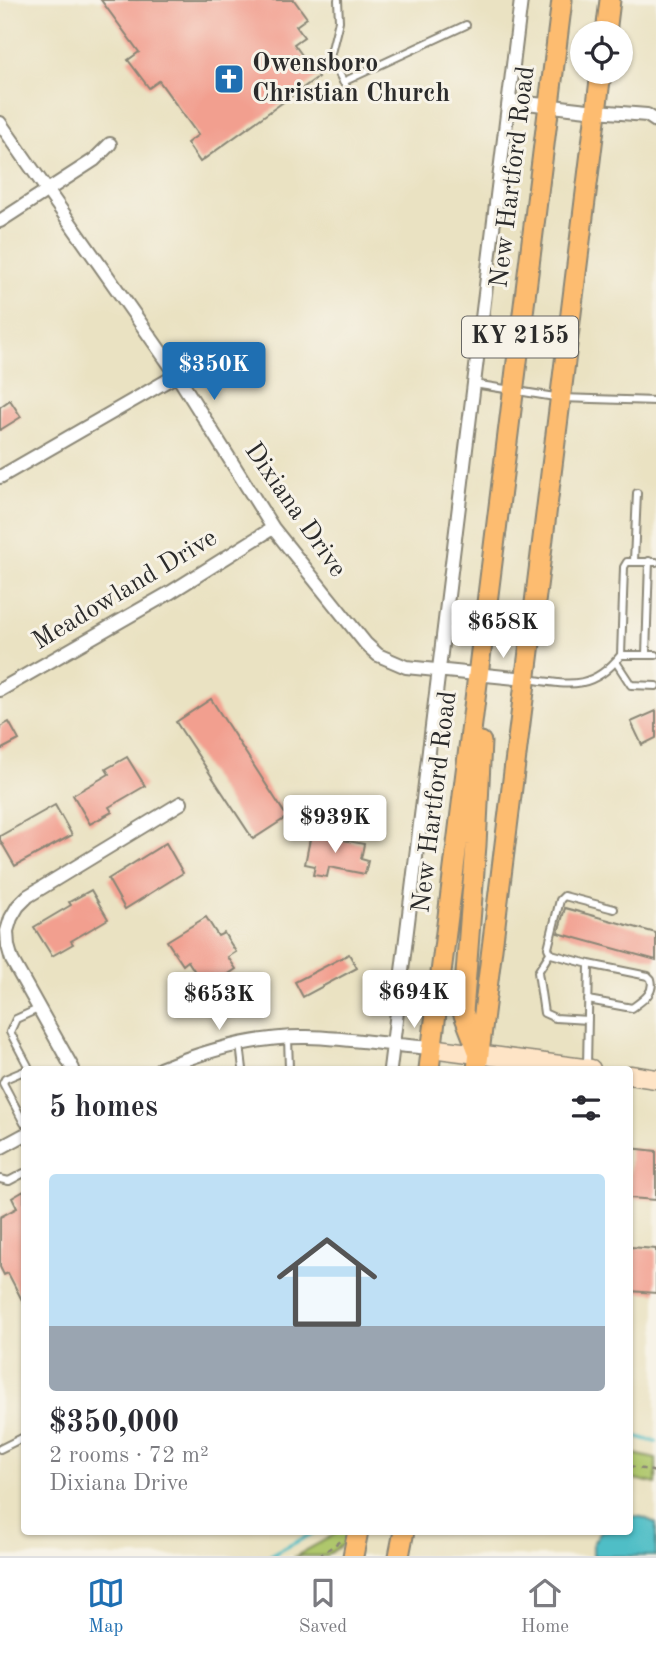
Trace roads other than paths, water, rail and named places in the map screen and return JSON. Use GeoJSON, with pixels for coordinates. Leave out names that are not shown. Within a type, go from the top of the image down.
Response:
{"type":"FeatureCollection","features":[{"type":"Feature","properties":{"kind":"main road","name":"New Hartford Road"},"geometry":{"type":"LineString","coordinates":[[429,1066],[562,0]]}},
{"type":"Feature","properties":{"kind":"main road"},"geometry":{"type":"LineString","coordinates":[[607,21],[610,0]]}},
{"type":"Feature","properties":{"kind":"main road","name":"KY 2155"},"geometry":{"type":"LineString","coordinates":[[478,1061],[599,84]]}},
{"type":"Feature","properties":{"kind":"main road"},"geometry":{"type":"LineString","coordinates":[[478,674],[481,728],[479,789],[463,1012],[478,1061]]}},
{"type":"Feature","properties":{"kind":"main road"},"geometry":{"type":"LineString","coordinates":[[431,1048],[442,1066]]}},
{"type":"Feature","properties":{"kind":"main road"},"geometry":{"type":"LineString","coordinates":[[399,1556],[403,1535]]}},
{"type":"Feature","properties":{"kind":"street","name":"New Hartford Road"},"geometry":{"type":"LineString","coordinates":[[390,1066],[522,0]]}},
{"type":"Feature","properties":{"kind":"street"},"geometry":{"type":"LineString","coordinates":[[509,101],[596,111],[653,114]]}},
{"type":"Feature","properties":{"kind":"street","name":"Dixiana Drive"},"geometry":{"type":"LineString","coordinates":[[0,123],[177,375],[273,527],[366,644],[378,655],[406,667],[526,679]]}},
{"type":"Feature","properties":{"kind":"street"},"geometry":{"type":"LineString","coordinates":[[0,221],[94,160],[110,144]]}},
{"type":"Feature","properties":{"kind":"street"},"geometry":{"type":"LineString","coordinates":[[0,477],[177,375]]}},
{"type":"Feature","properties":{"kind":"street","name":"Meadowland Drive"},"geometry":{"type":"LineString","coordinates":[[0,690],[171,592],[273,527]]}},
{"type":"Feature","properties":{"kind":"street"},"geometry":{"type":"LineString","coordinates":[[71,1066],[12,960],[4,931],[18,906],[28,896],[181,803]]}},
{"type":"Feature","properties":{"kind":"street"},"geometry":{"type":"LineString","coordinates":[[169,1066],[240,1044],[288,1038],[431,1048],[478,1061],[547,1066]]}},
{"type":"Feature","properties":{"kind":"street"},"geometry":{"type":"LineString","coordinates":[[633,1075],[656,1079]]}},
{"type":"Feature","properties":{"kind":"street"},"geometry":{"type":"LineString","coordinates":[[0,1147],[21,1136]]}},
{"type":"Feature","properties":{"kind":"lane"},"geometry":{"type":"LineString","coordinates":[[338,0],[339,21],[330,57],[349,92]]}},
{"type":"Feature","properties":{"kind":"lane"},"geometry":{"type":"LineString","coordinates":[[343,82],[466,25]]}},
{"type":"Feature","properties":{"kind":"lane"},"geometry":{"type":"LineString","coordinates":[[474,384],[561,398],[656,401]]}},
{"type":"Feature","properties":{"kind":"lane"},"geometry":{"type":"LineString","coordinates":[[634,561],[637,493]]}},
{"type":"Feature","properties":{"kind":"lane"},"geometry":{"type":"LineString","coordinates":[[621,656],[624,567],[627,562],[634,561],[653,562],[646,655]]}},
{"type":"Feature","properties":{"kind":"lane"},"geometry":{"type":"LineString","coordinates":[[526,679],[583,684],[604,673],[621,656],[656,655]]}},
{"type":"Feature","properties":{"kind":"lane"},"geometry":{"type":"LineString","coordinates":[[615,662],[631,685],[656,686]]}},
{"type":"Feature","properties":{"kind":"lane"},"geometry":{"type":"LineString","coordinates":[[550,953],[548,948],[560,900],[564,896],[614,909]]}},
{"type":"Feature","properties":{"kind":"lane"},"geometry":{"type":"LineString","coordinates":[[550,953],[648,976],[651,979],[653,987],[649,995],[632,1008],[588,1000]]}},
{"type":"Feature","properties":{"kind":"lane"},"geometry":{"type":"LineString","coordinates":[[550,953],[538,972],[544,1013],[555,1018],[588,1020]]}},
{"type":"Feature","properties":{"kind":"lane"},"geometry":{"type":"LineString","coordinates":[[589,964],[589,1066]]}},
{"type":"Feature","properties":{"kind":"lane"},"geometry":{"type":"LineString","coordinates":[[29,1066],[10,1032],[16,1019],[39,1008]]}},
{"type":"Feature","properties":{"kind":"lane"},"geometry":{"type":"LineString","coordinates":[[288,1038],[289,1066]]}},
{"type":"Feature","properties":{"kind":"lane"},"geometry":{"type":"LineString","coordinates":[[240,1044],[243,1066]]}},
{"type":"Feature","properties":{"kind":"lane"},"geometry":{"type":"LineString","coordinates":[[21,1072],[5,1079],[3,1083],[21,1117]]}},
{"type":"Feature","properties":{"kind":"lane"},"geometry":{"type":"LineString","coordinates":[[0,1179],[9,1181],[21,1175]]}},
{"type":"Feature","properties":{"kind":"lane"},"geometry":{"type":"LineString","coordinates":[[0,1449],[21,1438]]}},
{"type":"Feature","properties":{"kind":"water"},"geometry":{"type":"Polygon","coordinates":[[[633,1516],[656,1523],[656,1556],[593,1556],[593,1543],[598,1535],[633,1535],[633,1516]]]}},
{"type":"Feature","properties":{"kind":"waterway"},"geometry":{"type":"LineString","coordinates":[[633,1436],[656,1442]]}},
{"type":"Feature","properties":{"kind":"waterway"},"geometry":{"type":"LineString","coordinates":[[270,1556],[309,1535]]}},
{"type":"Feature","properties":{"kind":"place","name":"Owensboro Christian Church"},"geometry":{"type":"Point","coordinates":[229,79]}}]}
